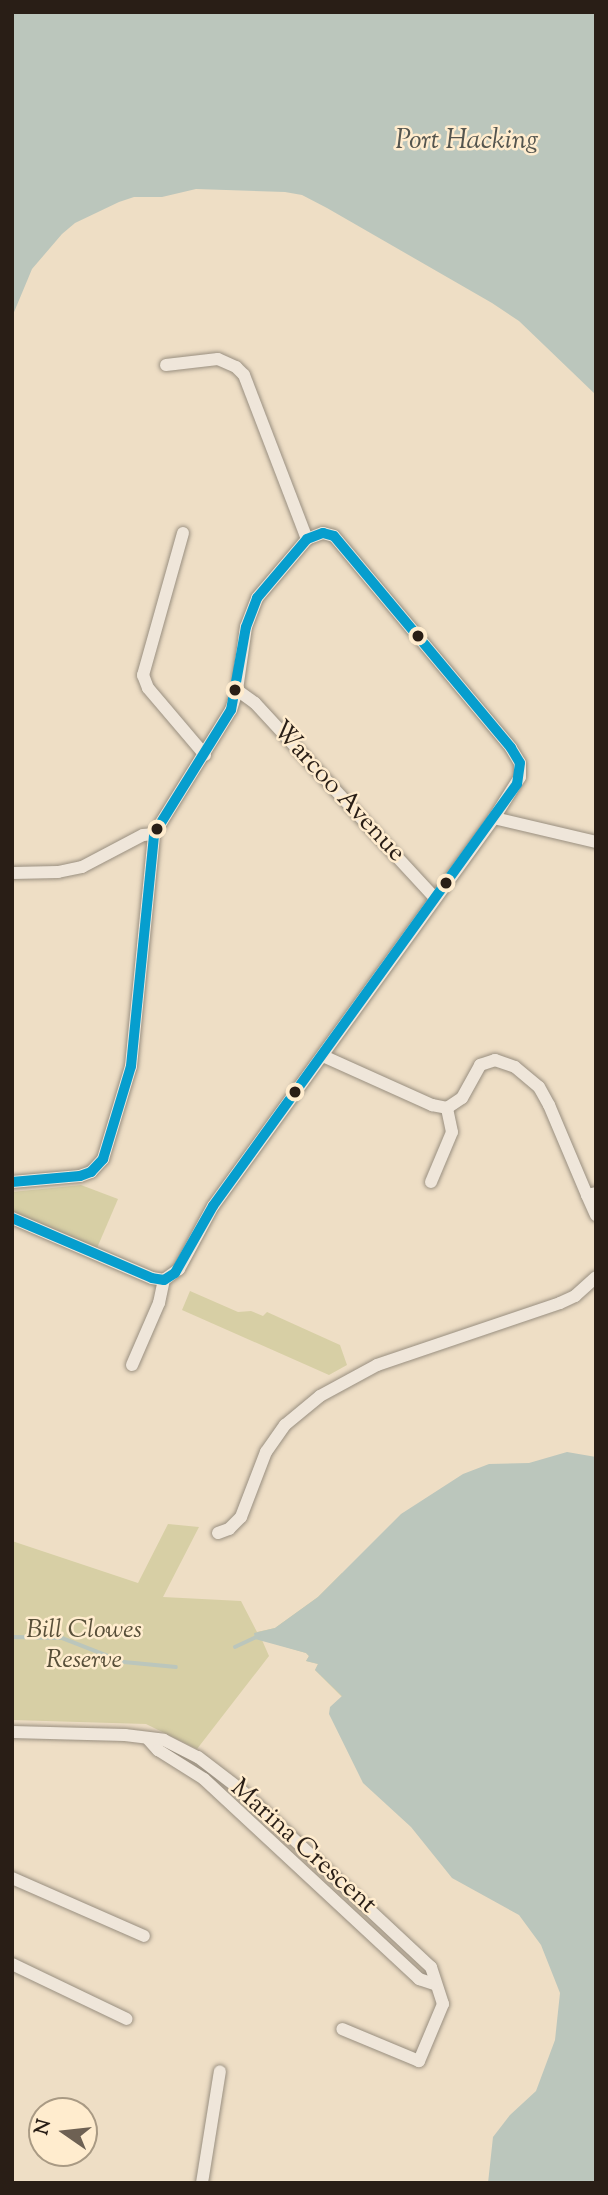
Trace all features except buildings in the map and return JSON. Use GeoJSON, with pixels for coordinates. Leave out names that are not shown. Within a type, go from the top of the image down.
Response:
{"type":"FeatureCollection","features":[{"type":"Feature","properties":{"kind":"street"},"geometry":{"type":"LineString","coordinates":[[166,365],[218,359],[236,367],[244,376],[307,540]]}},
{"type":"Feature","properties":{"kind":"street"},"geometry":{"type":"LineString","coordinates":[[183,533],[143,675],[148,688],[205,755]]}},
{"type":"Feature","properties":{"kind":"street"},"geometry":{"type":"LineString","coordinates":[[12,1182],[66,1179],[90,1172],[103,1159],[131,1066],[154,834],[231,710],[237,690],[246,627],[257,598],[307,540],[323,533],[334,536],[518,757],[520,777],[494,818],[213,1206],[176,1273],[164,1280],[152,1278],[12,1217]]}},
{"type":"Feature","properties":{"kind":"street","name":"Warcoo Avenue"},"geometry":{"type":"LineString","coordinates":[[237,690],[255,703],[435,898]]}},
{"type":"Feature","properties":{"kind":"street"},"geometry":{"type":"LineString","coordinates":[[494,818],[596,842]]}},
{"type":"Feature","properties":{"kind":"street"},"geometry":{"type":"LineString","coordinates":[[12,873],[58,872],[82,867],[143,835],[154,834]]}},
{"type":"Feature","properties":{"kind":"street"},"geometry":{"type":"LineString","coordinates":[[323,1056],[432,1105],[447,1108],[462,1098],[480,1065],[495,1060],[515,1067],[539,1087],[550,1105],[591,1194],[596,1215]]}},
{"type":"Feature","properties":{"kind":"street"},"geometry":{"type":"LineString","coordinates":[[432,1182],[452,1132],[447,1108]]}},
{"type":"Feature","properties":{"kind":"street"},"geometry":{"type":"LineString","coordinates":[[218,1533],[229,1530],[241,1517],[266,1452],[285,1426],[320,1396],[377,1365],[560,1303],[575,1296],[596,1277]]}},
{"type":"Feature","properties":{"kind":"street"},"geometry":{"type":"LineString","coordinates":[[132,1365],[159,1303],[164,1280]]}},
{"type":"Feature","properties":{"kind":"street","name":"Marina Crescent"},"geometry":{"type":"LineString","coordinates":[[12,1732],[124,1735],[164,1740],[185,1750],[241,1790],[431,1967],[434,1984],[441,1993],[442,2009],[419,2062],[342,2029]]}},
{"type":"Feature","properties":{"kind":"street","name":"Marina Crescent"},"geometry":{"type":"LineString","coordinates":[[148,1739],[158,1750],[204,1779],[419,1979],[434,1984]]}},
{"type":"Feature","properties":{"kind":"street"},"geometry":{"type":"LineString","coordinates":[[12,1878],[144,1936]]}},
{"type":"Feature","properties":{"kind":"street"},"geometry":{"type":"LineString","coordinates":[[12,1964],[127,2019]]}},
{"type":"Feature","properties":{"kind":"street"},"geometry":{"type":"LineString","coordinates":[[202,2183],[220,2071]]}},
{"type":"Feature","properties":{"kind":"green space"},"geometry":{"type":"Polygon","coordinates":[[[81,1185],[118,1199],[97,1248],[12,1211],[12,1192],[81,1185]]]}},
{"type":"Feature","properties":{"kind":"green space"},"geometry":{"type":"Polygon","coordinates":[[[190,1291],[238,1312],[251,1311],[263,1316],[267,1312],[340,1345],[347,1365],[329,1375],[182,1310],[190,1291]]]}},
{"type":"Feature","properties":{"kind":"green space","name":"Bill Clowes Reserve"},"geometry":{"type":"Polygon","coordinates":[[[168,1524],[199,1527],[163,1597],[241,1601],[257,1632],[275,1628],[318,1597],[342,1573],[342,1697],[315,1670],[318,1664],[306,1661],[309,1656],[306,1653],[262,1640],[269,1656],[197,1749],[146,1724],[12,1720],[12,1541],[138,1583],[168,1524]]]}},
{"type":"Feature","properties":{"kind":"water","name":"Port Hacking"},"geometry":{"type":"Polygon","coordinates":[[[12,12],[596,12],[596,395],[519,321],[492,303],[327,208],[302,195],[285,192],[196,189],[162,197],[134,197],[119,202],[75,223],[62,234],[32,269],[12,317],[12,12]]]}},
{"type":"Feature","properties":{"kind":"water"},"geometry":{"type":"Polygon","coordinates":[[[567,1452],[596,1457],[596,2183],[488,2183],[493,2137],[510,2115],[536,2091],[555,2040],[560,1993],[541,1945],[519,1915],[452,1878],[411,1827],[363,1783],[329,1714],[330,1707],[342,1696],[315,1670],[318,1664],[306,1661],[309,1656],[306,1653],[255,1639],[254,1633],[275,1628],[318,1597],[401,1514],[463,1474],[489,1464],[529,1463],[567,1452]]]}},
{"type":"Feature","properties":{"kind":"waterway"},"geometry":{"type":"LineString","coordinates":[[235,1647],[259,1636]]}},
{"type":"Feature","properties":{"kind":"waterway"},"geometry":{"type":"LineString","coordinates":[[12,1637],[62,1638],[124,1662],[176,1667]]}},
{"type":"Feature","properties":{"kind":"transit line"},"geometry":{"type":"LineString","coordinates":[[12,1182],[80,1176],[91,1172],[103,1159],[131,1066],[154,834],[231,710],[246,627],[257,598],[307,539],[323,533],[334,536],[511,748],[520,763],[517,784],[213,1206],[175,1273],[164,1280],[152,1278],[12,1218]]}}]}
